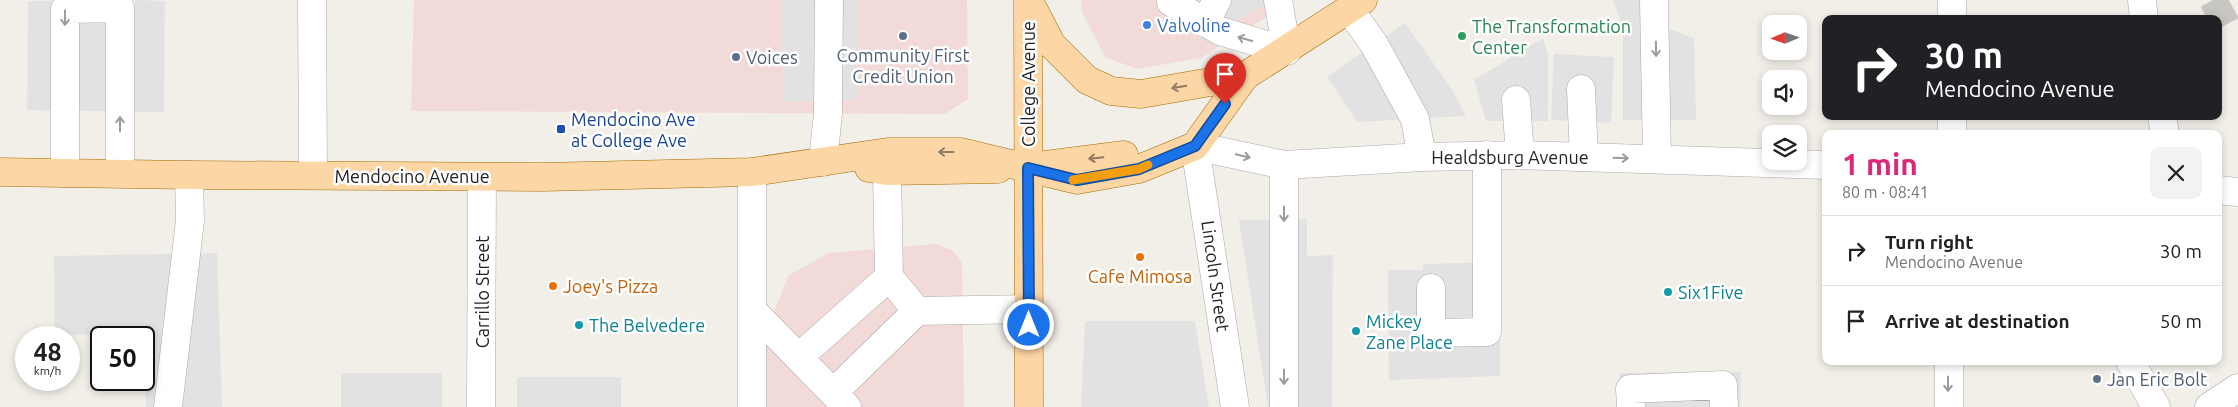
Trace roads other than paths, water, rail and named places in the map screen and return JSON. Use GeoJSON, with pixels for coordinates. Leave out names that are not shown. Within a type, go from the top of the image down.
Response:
{"type":"FeatureCollection","features":[{"type":"Feature","properties":{"kind":"main road"},"geometry":{"type":"LineString","coordinates":[[1028,0],[1052,45],[1087,80],[1110,91],[1141,94],[1245,76],[1356,4]]}},
{"type":"Feature","properties":{"kind":"main road","name":"College Avenue"},"geometry":{"type":"LineString","coordinates":[[1028,0],[1029,407]]}},
{"type":"Feature","properties":{"kind":"main road"},"geometry":{"type":"LineString","coordinates":[[1195,146],[1245,76]]}},
{"type":"Feature","properties":{"kind":"main road","name":"Mendocino Avenue"},"geometry":{"type":"LineString","coordinates":[[0,172],[482,177],[752,172],[888,152],[961,152],[1077,180],[1139,169],[1195,146]]}},
{"type":"Feature","properties":{"kind":"main road","name":"Mendocino Avenue"},"geometry":{"type":"LineString","coordinates":[[823,162],[887,171],[961,171],[1028,168]]}},
{"type":"Feature","properties":{"kind":"street"},"geometry":{"type":"LineString","coordinates":[[312,0],[312,175]]}},
{"type":"Feature","properties":{"kind":"street"},"geometry":{"type":"LineString","coordinates":[[823,162],[828,113],[829,0]]}},
{"type":"Feature","properties":{"kind":"street"},"geometry":{"type":"LineString","coordinates":[[1171,2],[1211,11],[1220,31],[1286,51],[1278,0]]}},
{"type":"Feature","properties":{"kind":"street"},"geometry":{"type":"LineString","coordinates":[[1654,0],[1657,159]]}},
{"type":"Feature","properties":{"kind":"street"},"geometry":{"type":"LineString","coordinates":[[1952,0],[1952,15]]}},
{"type":"Feature","properties":{"kind":"street"},"geometry":{"type":"LineString","coordinates":[[2142,0],[2144,15]]}},
{"type":"Feature","properties":{"kind":"street"},"geometry":{"type":"LineString","coordinates":[[1356,4],[1374,44],[1415,119],[1422,157]]}},
{"type":"Feature","properties":{"kind":"street"},"geometry":{"type":"LineString","coordinates":[[65,173],[65,9],[120,8],[120,173]]}},
{"type":"Feature","properties":{"kind":"street"},"geometry":{"type":"LineString","coordinates":[[1581,88],[1584,157]]}},
{"type":"Feature","properties":{"kind":"street"},"geometry":{"type":"LineString","coordinates":[[1516,100],[1520,155]]}},
{"type":"Feature","properties":{"kind":"street","name":"Healdsburg Avenue"},"geometry":{"type":"LineString","coordinates":[[1195,146],[1284,165],[1487,155],[1822,165]]}},
{"type":"Feature","properties":{"kind":"street","name":"Lincoln Street"},"geometry":{"type":"LineString","coordinates":[[1195,146],[1235,407]]}},
{"type":"Feature","properties":{"kind":"street"},"geometry":{"type":"LineString","coordinates":[[1430,288],[1431,333],[1487,332],[1487,155]]}},
{"type":"Feature","properties":{"kind":"street"},"geometry":{"type":"LineString","coordinates":[[1284,165],[1284,407]]}},
{"type":"Feature","properties":{"kind":"street"},"geometry":{"type":"LineString","coordinates":[[887,171],[889,277],[917,311]]}},
{"type":"Feature","properties":{"kind":"street"},"geometry":{"type":"LineString","coordinates":[[752,172],[752,407]]}},
{"type":"Feature","properties":{"kind":"street"},"geometry":{"type":"LineString","coordinates":[[168,407],[190,221],[189,175]]}},
{"type":"Feature","properties":{"kind":"street","name":"Carrillo Street"},"geometry":{"type":"LineString","coordinates":[[481,407],[482,177]]}},
{"type":"Feature","properties":{"kind":"street"},"geometry":{"type":"LineString","coordinates":[[2222,190],[2238,192]]}},
{"type":"Feature","properties":{"kind":"street"},"geometry":{"type":"LineString","coordinates":[[799,357],[889,277]]}},
{"type":"Feature","properties":{"kind":"street"},"geometry":{"type":"LineString","coordinates":[[752,310],[840,400],[917,311],[1029,309]]}},
{"type":"Feature","properties":{"kind":"street"},"geometry":{"type":"LineString","coordinates":[[1948,365],[1949,407]]}},
{"type":"Feature","properties":{"kind":"street"},"geometry":{"type":"LineString","coordinates":[[2132,365],[2156,407]]}},
{"type":"Feature","properties":{"kind":"street"},"geometry":{"type":"LineString","coordinates":[[2154,365],[2174,407]]}},
{"type":"Feature","properties":{"kind":"street"},"geometry":{"type":"LineString","coordinates":[[1631,407],[1630,389],[1723,385],[1724,407]]}},
{"type":"Feature","properties":{"kind":"street"},"geometry":{"type":"LineString","coordinates":[[2209,407],[2238,388]]}},
{"type":"Feature","properties":{"kind":"tunnel"},"geometry":{"type":"LineString","coordinates":[[2213,0],[2221,15]]}},
{"type":"Feature","properties":{"kind":"tunnel"},"geometry":{"type":"LineString","coordinates":[[2222,17],[2227,26],[2238,19]]}},
{"type":"Feature","properties":{"kind":"place","name":"Valvoline"},"geometry":{"type":"Point","coordinates":[1147,25]}},
{"type":"Feature","properties":{"kind":"place","name":"Community First Credit Union"},"geometry":{"type":"Point","coordinates":[903,36]}},
{"type":"Feature","properties":{"kind":"place","name":"The Transformation Center"},"geometry":{"type":"Point","coordinates":[1462,36]}},
{"type":"Feature","properties":{"kind":"place","name":"Voices"},"geometry":{"type":"Point","coordinates":[736,57]}},
{"type":"Feature","properties":{"kind":"place","name":"Mendocino Ave at College Ave"},"geometry":{"type":"Point","coordinates":[561,129]}},
{"type":"Feature","properties":{"kind":"place","name":"Cafe Mimosa"},"geometry":{"type":"Point","coordinates":[1140,257]}},
{"type":"Feature","properties":{"kind":"place","name":"Joey's Pizza"},"geometry":{"type":"Point","coordinates":[553,286]}},
{"type":"Feature","properties":{"kind":"place","name":"Six1Five"},"geometry":{"type":"Point","coordinates":[1668,292]}},
{"type":"Feature","properties":{"kind":"place","name":"The Belvedere"},"geometry":{"type":"Point","coordinates":[579,325]}},
{"type":"Feature","properties":{"kind":"place","name":"Mickey Zane Place"},"geometry":{"type":"Point","coordinates":[1356,331]}},
{"type":"Feature","properties":{"kind":"place","name":"Jan Eric Bolt"},"geometry":{"type":"Point","coordinates":[2097,379]}}]}
